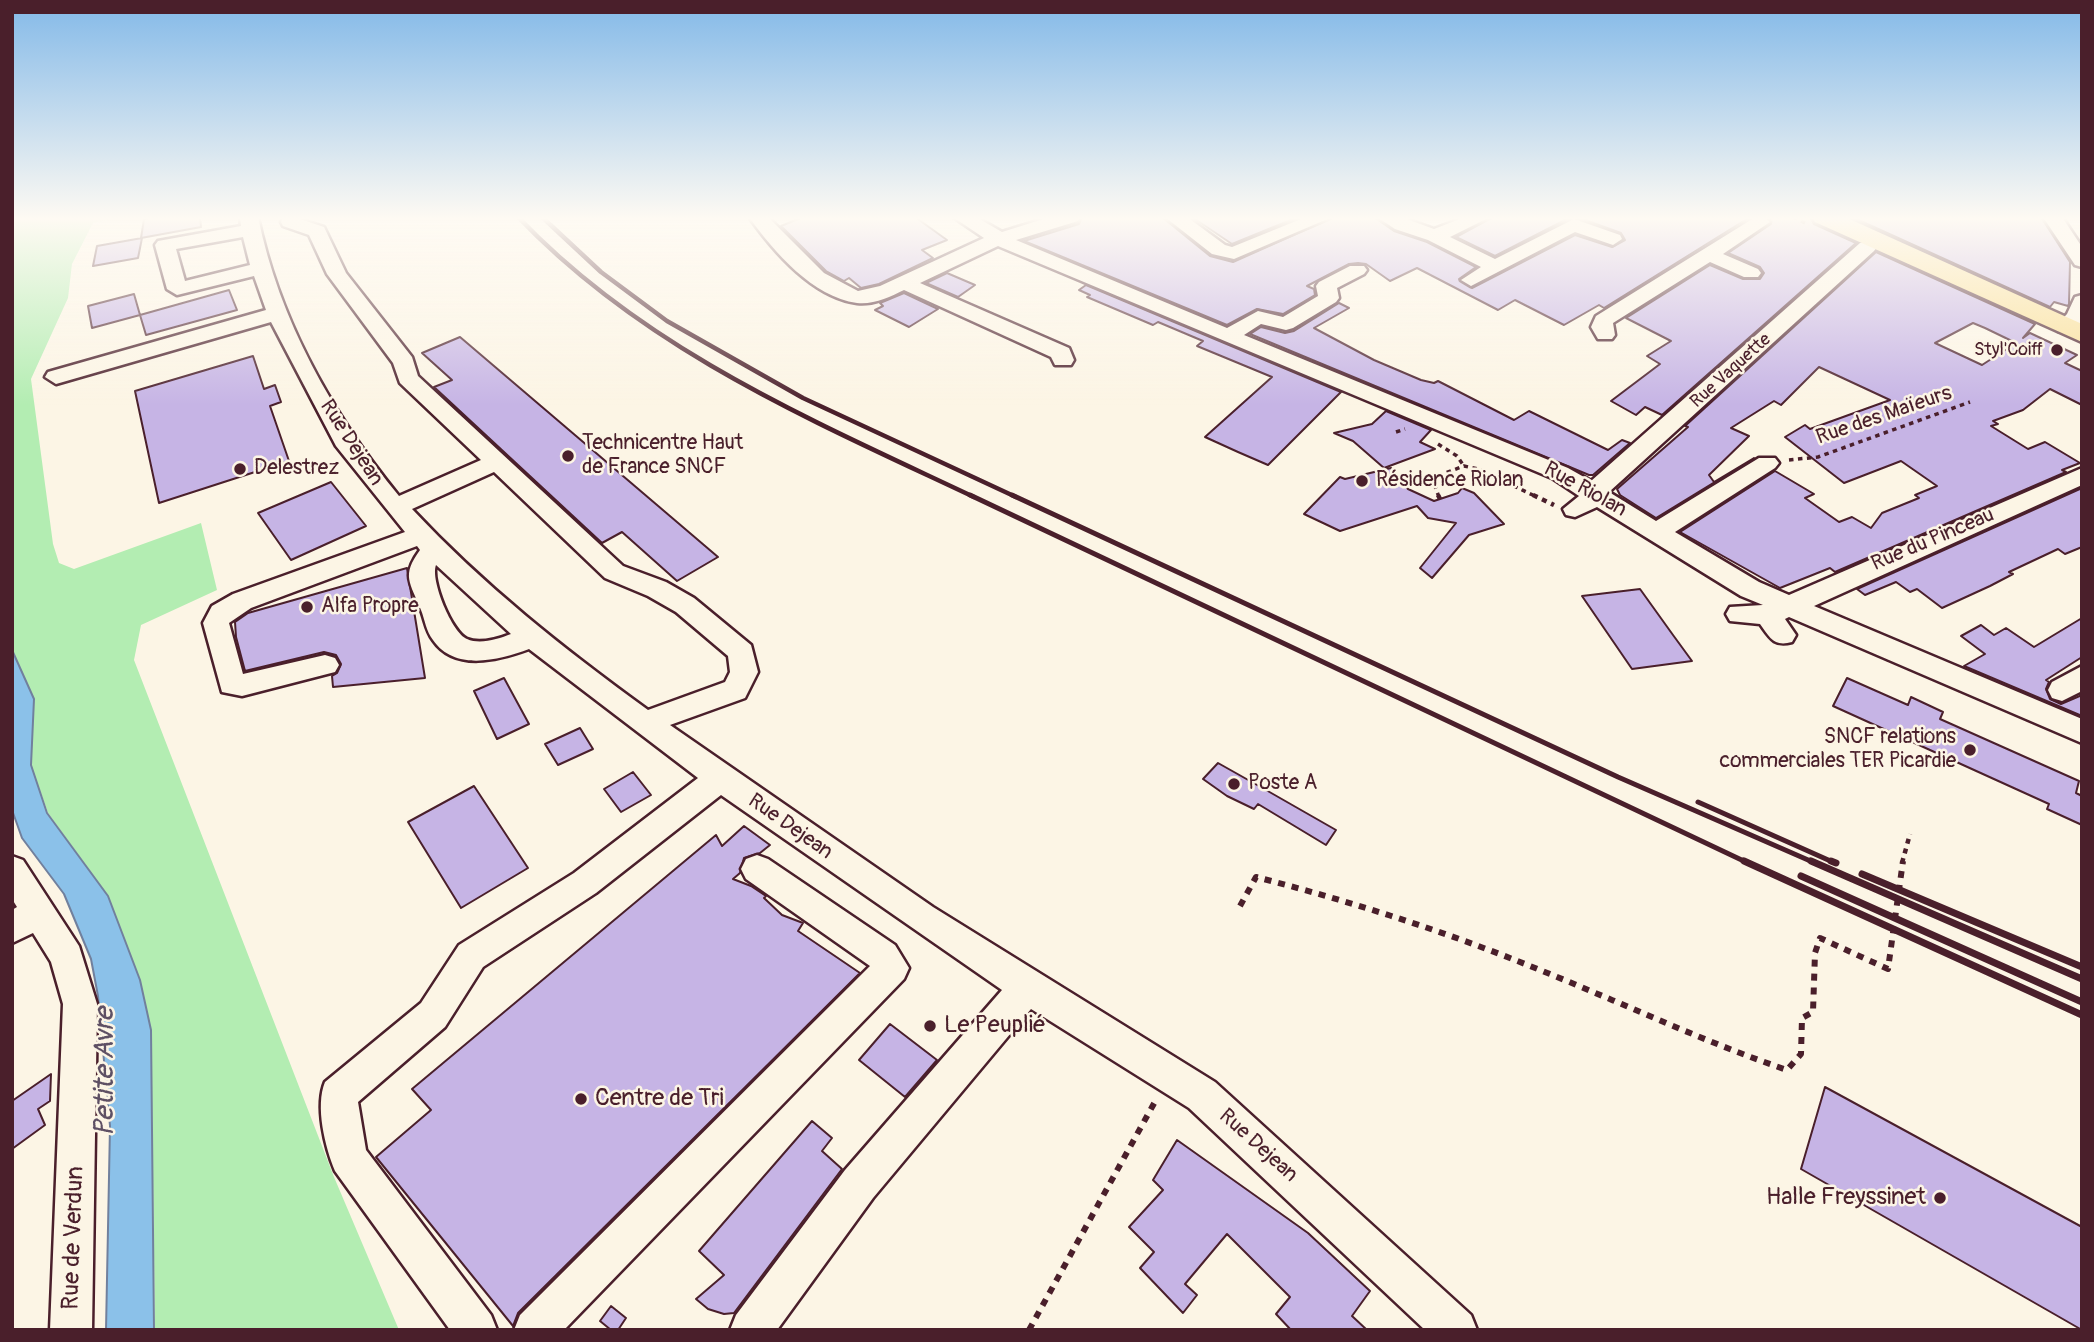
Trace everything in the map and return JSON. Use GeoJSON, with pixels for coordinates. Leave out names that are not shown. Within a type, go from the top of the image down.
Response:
{"type":"FeatureCollection","features":[{"type":"Feature","properties":{"kind":"main road"},"geometry":{"type":"LineString","coordinates":[[1951,280],[2078,337]]}},
{"type":"Feature","properties":{"kind":"street"},"geometry":{"type":"LineString","coordinates":[[174,280],[177,289],[215,280]]}},
{"type":"Feature","properties":{"kind":"street","name":"Rue Dejean"},"geometry":{"type":"LineString","coordinates":[[266,280],[278,313],[306,372],[351,450],[428,542],[533,636],[645,723],[786,826],[1027,987],[1170,1072],[1202,1095],[1456,1330]]}},
{"type":"Feature","properties":{"kind":"street"},"geometry":{"type":"LineString","coordinates":[[341,280],[404,362],[408,378],[495,463],[614,572],[657,589],[685,606],[741,652],[744,672],[735,690],[645,723]]}},
{"type":"Feature","properties":{"kind":"street"},"geometry":{"type":"LineString","coordinates":[[825,280],[842,293],[864,297],[910,280]]}},
{"type":"Feature","properties":{"kind":"street","name":"Rue Riolan"},"geometry":{"type":"LineString","coordinates":[[1092,280],[1560,473],[1750,589],[1778,618],[2062,700],[2082,732]]}},
{"type":"Feature","properties":{"kind":"street"},"geometry":{"type":"LineString","coordinates":[[1227,337],[1258,317],[1286,324],[1329,298],[1326,286],[1338,280]]}},
{"type":"Feature","properties":{"kind":"street"},"geometry":{"type":"LineString","coordinates":[[1605,335],[1601,327],[1603,320],[1669,280]]}},
{"type":"Feature","properties":{"kind":"street","name":"Rue Vaquette"},"geometry":{"type":"LineString","coordinates":[[1566,508],[1590,500],[1593,491],[1606,483],[1832,280]]}},
{"type":"Feature","properties":{"kind":"street"},"geometry":{"type":"LineString","coordinates":[[904,283],[1061,354],[1063,360]]}},
{"type":"Feature","properties":{"kind":"street"},"geometry":{"type":"LineString","coordinates":[[2078,337],[2076,317],[2082,301]]}},
{"type":"Feature","properties":{"kind":"street"},"geometry":{"type":"LineString","coordinates":[[56,377],[278,313]]}},
{"type":"Feature","properties":{"kind":"street"},"geometry":{"type":"LineString","coordinates":[[396,507],[495,463]]}},
{"type":"Feature","properties":{"kind":"street"},"geometry":{"type":"LineString","coordinates":[[1658,531],[1767,463]]}},
{"type":"Feature","properties":{"kind":"street","name":"Rue du Pinceau"},"geometry":{"type":"LineString","coordinates":[[1778,618],[2082,476]]}},
{"type":"Feature","properties":{"kind":"street"},"geometry":{"type":"LineString","coordinates":[[428,542],[419,578],[441,632],[450,642],[468,650],[494,650],[533,636]]}},
{"type":"Feature","properties":{"kind":"street"},"geometry":{"type":"LineString","coordinates":[[325,665],[242,685],[232,684],[216,623],[221,613],[242,601],[428,542]]}},
{"type":"Feature","properties":{"kind":"street"},"geometry":{"type":"LineString","coordinates":[[1739,614],[1778,618]]}},
{"type":"Feature","properties":{"kind":"street"},"geometry":{"type":"LineString","coordinates":[[476,1330],[348,1158],[338,1096],[433,1015],[471,956],[584,883],[720,778]]}},
{"type":"Feature","properties":{"kind":"street"},"geometry":{"type":"LineString","coordinates":[[535,1330],[892,968],[883,956],[757,869]]}},
{"type":"Feature","properties":{"kind":"street","name":"Rue de Verdun"},"geometry":{"type":"LineString","coordinates":[[12,870],[25,920],[67,957],[80,1004],[71,1330]]}},
{"type":"Feature","properties":{"kind":"street"},"geometry":{"type":"LineString","coordinates":[[751,1330],[859,1184],[1027,987]]}},
{"type":"Feature","properties":{"kind":"path","name":"Rue des Maïeurs"},"geometry":{"type":"LineString","coordinates":[[1767,463],[1818,457],[1970,402]]}},
{"type":"Feature","properties":{"kind":"path"},"geometry":{"type":"LineString","coordinates":[[1387,479],[1404,475],[1432,478],[1464,466],[1478,469],[1566,508]]}},
{"type":"Feature","properties":{"kind":"path"},"geometry":{"type":"LineString","coordinates":[[1432,478],[1433,487],[1440,499]]}},
{"type":"Feature","properties":{"kind":"path"},"geometry":{"type":"LineString","coordinates":[[1240,906],[1256,877],[1307,890],[1473,945],[1568,981],[1699,1040],[1787,1070],[1800,1058],[1804,1035],[1802,1018],[1813,1012],[1815,953],[1820,939],[1888,969],[1899,875],[1910,834]]}},
{"type":"Feature","properties":{"kind":"path"},"geometry":{"type":"LineString","coordinates":[[1029,1330],[1070,1260],[1170,1072]]}},
{"type":"Feature","properties":{"kind":"green space"},"geometry":{"type":"Polygon","coordinates":[[[12,280],[70,280],[68,298],[31,379],[53,544],[59,563],[74,569],[201,523],[217,590],[141,625],[134,660],[334,1177],[399,1330],[155,1330],[151,1030],[140,980],[108,896],[48,813],[31,765],[34,699],[12,650],[12,280]]]}},
{"type":"Feature","properties":{"kind":"water","name":"Petite Avre"},"geometry":{"type":"Polygon","coordinates":[[[12,650],[34,699],[31,765],[47,813],[108,896],[140,980],[151,1030],[154,1330],[106,1330],[110,1126],[98,996],[91,959],[64,894],[22,838],[12,810],[12,650]]]}},
{"type":"Feature","properties":{"kind":"building"},"geometry":{"type":"Polygon","coordinates":[[[851,280],[888,280],[879,284],[861,288],[851,280]]]}},
{"type":"Feature","properties":{"kind":"building"},"geometry":{"type":"Polygon","coordinates":[[[933,280],[962,280],[975,285],[958,297],[926,283],[933,280]]]}},
{"type":"Feature","properties":{"kind":"building"},"geometry":{"type":"Polygon","coordinates":[[[1117,280],[1319,280],[1307,286],[1314,289],[1315,295],[1283,314],[1257,309],[1227,325],[1117,280]]]}},
{"type":"Feature","properties":{"kind":"building"},"geometry":{"type":"Polygon","coordinates":[[[1439,280],[1460,280],[1472,288],[1488,280],[1650,280],[1604,308],[1599,305],[1564,325],[1515,300],[1498,310],[1439,280]]]}},
{"type":"Feature","properties":{"kind":"building"},"geometry":{"type":"Polygon","coordinates":[[[1687,280],[1815,280],[1662,415],[1645,407],[1636,415],[1611,401],[1660,364],[1647,356],[1671,341],[1626,318],[1687,280]]]}},
{"type":"Feature","properties":{"kind":"building"},"geometry":{"type":"Polygon","coordinates":[[[1846,280],[1937,280],[2035,324],[2023,338],[2030,333],[2077,355],[2065,363],[2082,371],[2082,405],[2050,389],[2023,410],[1993,421],[1998,424],[1991,426],[2028,449],[2045,442],[2080,463],[2062,470],[2066,472],[1835,572],[1830,568],[1780,588],[1680,532],[1775,471],[1814,494],[1805,498],[1839,522],[1852,517],[1871,528],[1882,513],[1919,498],[1915,495],[1937,486],[1901,461],[1844,483],[1785,437],[1805,425],[1810,429],[1890,400],[1819,367],[1781,405],[1774,401],[1731,428],[1749,436],[1709,475],[1714,482],[1754,458],[1656,518],[1620,495],[1617,489],[1688,427],[1685,426],[1846,280]],[[1973,323],[1935,343],[1982,365],[2016,343],[1973,323]]]}},
{"type":"Feature","properties":{"kind":"building"},"geometry":{"type":"Polygon","coordinates":[[[1990,280],[2070,280],[2068,306],[2054,302],[2050,307],[1990,280]]]}},
{"type":"Feature","properties":{"kind":"building"},"geometry":{"type":"Polygon","coordinates":[[[1086,285],[1341,392],[1268,465],[1205,437],[1272,377],[1197,346],[1203,341],[1158,322],[1153,325],[1087,297],[1090,295],[1079,290],[1086,285]]]}},
{"type":"Feature","properties":{"kind":"building"},"geometry":{"type":"Polygon","coordinates":[[[229,290],[237,310],[146,335],[140,315],[229,290]]]}},
{"type":"Feature","properties":{"kind":"building"},"geometry":{"type":"Polygon","coordinates":[[[904,293],[938,309],[909,327],[875,310],[883,306],[880,303],[904,293]]]}},
{"type":"Feature","properties":{"kind":"building"},"geometry":{"type":"Polygon","coordinates":[[[134,294],[140,315],[92,328],[88,306],[134,294]]]}},
{"type":"Feature","properties":{"kind":"building"},"geometry":{"type":"Polygon","coordinates":[[[1339,303],[1349,308],[1314,328],[1374,360],[1421,380],[1434,383],[1438,381],[1514,420],[1529,411],[1608,450],[1622,440],[1630,443],[1593,475],[1589,475],[1250,334],[1261,327],[1285,333],[1294,331],[1339,303]]]}},
{"type":"Feature","properties":{"kind":"building","name":"Technicentre Haut de France SNCF"},"geometry":{"type":"Polygon","coordinates":[[[460,337],[718,557],[677,581],[622,532],[602,543],[434,387],[452,380],[422,353],[460,337]]]}},
{"type":"Feature","properties":{"kind":"building"},"geometry":{"type":"Polygon","coordinates":[[[253,356],[264,389],[275,385],[281,402],[270,406],[289,461],[159,503],[135,391],[253,356]]]}},
{"type":"Feature","properties":{"kind":"building"},"geometry":{"type":"Polygon","coordinates":[[[1386,411],[1431,430],[1420,442],[1435,449],[1384,468],[1353,441],[1334,433],[1372,424],[1386,411]]]}},
{"type":"Feature","properties":{"kind":"building","name":"Résidence Riolan"},"geometry":{"type":"Polygon","coordinates":[[[1391,468],[1408,489],[1434,501],[1458,493],[1462,488],[1474,493],[1504,524],[1469,535],[1432,578],[1420,568],[1456,523],[1428,518],[1417,506],[1340,531],[1304,514],[1340,477],[1345,479],[1391,468]]]}},
{"type":"Feature","properties":{"kind":"building"},"geometry":{"type":"Polygon","coordinates":[[[331,482],[366,526],[291,560],[258,513],[331,482]]]}},
{"type":"Feature","properties":{"kind":"building"},"geometry":{"type":"Polygon","coordinates":[[[2082,488],[2082,547],[2065,554],[2058,549],[2009,572],[2013,574],[1990,586],[1942,608],[1917,589],[1910,592],[1896,582],[1865,595],[1857,589],[2082,488]]]}},
{"type":"Feature","properties":{"kind":"building"},"geometry":{"type":"Polygon","coordinates":[[[407,568],[425,678],[333,687],[332,676],[337,673],[341,664],[336,655],[324,652],[245,671],[235,622],[248,613],[407,568]]]}},
{"type":"Feature","properties":{"kind":"building"},"geometry":{"type":"Polygon","coordinates":[[[1640,589],[1692,661],[1632,669],[1582,596],[1640,589]]]}},
{"type":"Feature","properties":{"kind":"building"},"geometry":{"type":"Polygon","coordinates":[[[2082,618],[2082,657],[2046,680],[2049,682],[2046,689],[2050,699],[2061,704],[2082,695],[2082,716],[1964,666],[1985,654],[1961,636],[1981,625],[1994,635],[2006,628],[2034,647],[2082,618]]]}},
{"type":"Feature","properties":{"kind":"building"},"geometry":{"type":"Polygon","coordinates":[[[504,678],[529,724],[497,739],[474,691],[504,678]]]}},
{"type":"Feature","properties":{"kind":"building","name":"SNCF relations commerciales TER Picardie"},"geometry":{"type":"Polygon","coordinates":[[[1847,678],[1908,705],[1911,697],[1943,712],[1940,719],[2079,781],[2076,793],[2082,796],[2082,825],[2047,809],[2049,804],[1833,706],[1847,678]]]}},
{"type":"Feature","properties":{"kind":"building"},"geometry":{"type":"Polygon","coordinates":[[[580,728],[593,749],[558,765],[545,744],[580,728]]]}},
{"type":"Feature","properties":{"kind":"building"},"geometry":{"type":"Polygon","coordinates":[[[1218,763],[1336,830],[1326,845],[1258,804],[1254,809],[1227,796],[1203,779],[1218,763]]]}},
{"type":"Feature","properties":{"kind":"building"},"geometry":{"type":"Polygon","coordinates":[[[633,772],[651,795],[621,812],[604,789],[633,772]]]}},
{"type":"Feature","properties":{"kind":"building"},"geometry":{"type":"Polygon","coordinates":[[[474,786],[528,868],[461,908],[408,822],[474,786]]]}},
{"type":"Feature","properties":{"kind":"building","name":"Centre de Tri"},"geometry":{"type":"Polygon","coordinates":[[[744,826],[770,845],[760,853],[744,858],[740,873],[733,879],[766,896],[764,898],[782,915],[803,923],[798,931],[860,973],[518,1313],[513,1326],[376,1157],[431,1110],[412,1089],[716,835],[722,846],[744,826]]]}},
{"type":"Feature","properties":{"kind":"building"},"geometry":{"type":"Polygon","coordinates":[[[890,1024],[937,1060],[905,1097],[859,1060],[890,1024]]]}},
{"type":"Feature","properties":{"kind":"building"},"geometry":{"type":"Polygon","coordinates":[[[51,1074],[50,1101],[38,1109],[45,1125],[12,1149],[12,1101],[51,1074]]]}},
{"type":"Feature","properties":{"kind":"building","name":"Halle Freyssinet"},"geometry":{"type":"Polygon","coordinates":[[[1825,1087],[2082,1227],[2082,1330],[1801,1169],[1825,1087]]]}},
{"type":"Feature","properties":{"kind":"building"},"geometry":{"type":"Polygon","coordinates":[[[812,1121],[832,1138],[822,1151],[842,1169],[734,1313],[724,1314],[708,1309],[696,1299],[724,1275],[699,1251],[812,1121]]]}},
{"type":"Feature","properties":{"kind":"building"},"geometry":{"type":"Polygon","coordinates":[[[1177,1140],[1308,1233],[1370,1291],[1352,1316],[1367,1330],[1291,1330],[1276,1314],[1290,1297],[1227,1234],[1185,1284],[1197,1295],[1183,1313],[1140,1268],[1154,1252],[1129,1227],[1163,1190],[1153,1180],[1177,1140]]]}},
{"type":"Feature","properties":{"kind":"building"},"geometry":{"type":"Polygon","coordinates":[[[611,1306],[626,1318],[618,1330],[611,1330],[600,1321],[611,1306]]]}},
{"type":"Feature","properties":{"kind":"railway"},"geometry":{"type":"LineString","coordinates":[[587,280],[675,344],[732,378],[792,410],[974,497]]}},
{"type":"Feature","properties":{"kind":"railway"},"geometry":{"type":"LineString","coordinates":[[611,280],[667,321],[803,398],[1016,497]]}},
{"type":"Feature","properties":{"kind":"railway"},"geometry":{"type":"LineString","coordinates":[[970,495],[1748,863]]}},
{"type":"Feature","properties":{"kind":"railway"},"geometry":{"type":"LineString","coordinates":[[1012,495],[1618,777],[1815,863]]}},
{"type":"Feature","properties":{"kind":"railway"},"geometry":{"type":"LineString","coordinates":[[1698,802],[1835,863]]}},
{"type":"Feature","properties":{"kind":"railway"},"geometry":{"type":"LineString","coordinates":[[1744,861],[2082,1015]]}},
{"type":"Feature","properties":{"kind":"railway"},"geometry":{"type":"LineString","coordinates":[[1811,861],[2082,979]]}},
{"type":"Feature","properties":{"kind":"railway"},"geometry":{"type":"LineString","coordinates":[[1831,861],[1836,863]]}},
{"type":"Feature","properties":{"kind":"railway"},"geometry":{"type":"LineString","coordinates":[[1862,874],[2082,967]]}},
{"type":"Feature","properties":{"kind":"railway"},"geometry":{"type":"LineString","coordinates":[[1801,876],[2082,1002]]}},
{"type":"Feature","properties":{"kind":"place","name":"Styl'Coiff"},"geometry":{"type":"Point","coordinates":[2057,350]}},
{"type":"Feature","properties":{"kind":"place","name":"Technicentre Haut de France SNCF"},"geometry":{"type":"Point","coordinates":[568,456]}},
{"type":"Feature","properties":{"kind":"place","name":"Delestrez"},"geometry":{"type":"Point","coordinates":[240,469]}},
{"type":"Feature","properties":{"kind":"place","name":"Résidence Riolan"},"geometry":{"type":"Point","coordinates":[1362,481]}},
{"type":"Feature","properties":{"kind":"place","name":"Alfa Propre"},"geometry":{"type":"Point","coordinates":[307,607]}},
{"type":"Feature","properties":{"kind":"place","name":"SNCF relations commerciales TER Picardie"},"geometry":{"type":"Point","coordinates":[1970,750]}},
{"type":"Feature","properties":{"kind":"place","name":"Poste A"},"geometry":{"type":"Point","coordinates":[1234,784]}},
{"type":"Feature","properties":{"kind":"place","name":"Le Peuplié"},"geometry":{"type":"Point","coordinates":[930,1026]}},
{"type":"Feature","properties":{"kind":"place","name":"Centre de Tri"},"geometry":{"type":"Point","coordinates":[581,1099]}},
{"type":"Feature","properties":{"kind":"place","name":"Halle Freyssinet"},"geometry":{"type":"Point","coordinates":[1940,1198]}}]}
